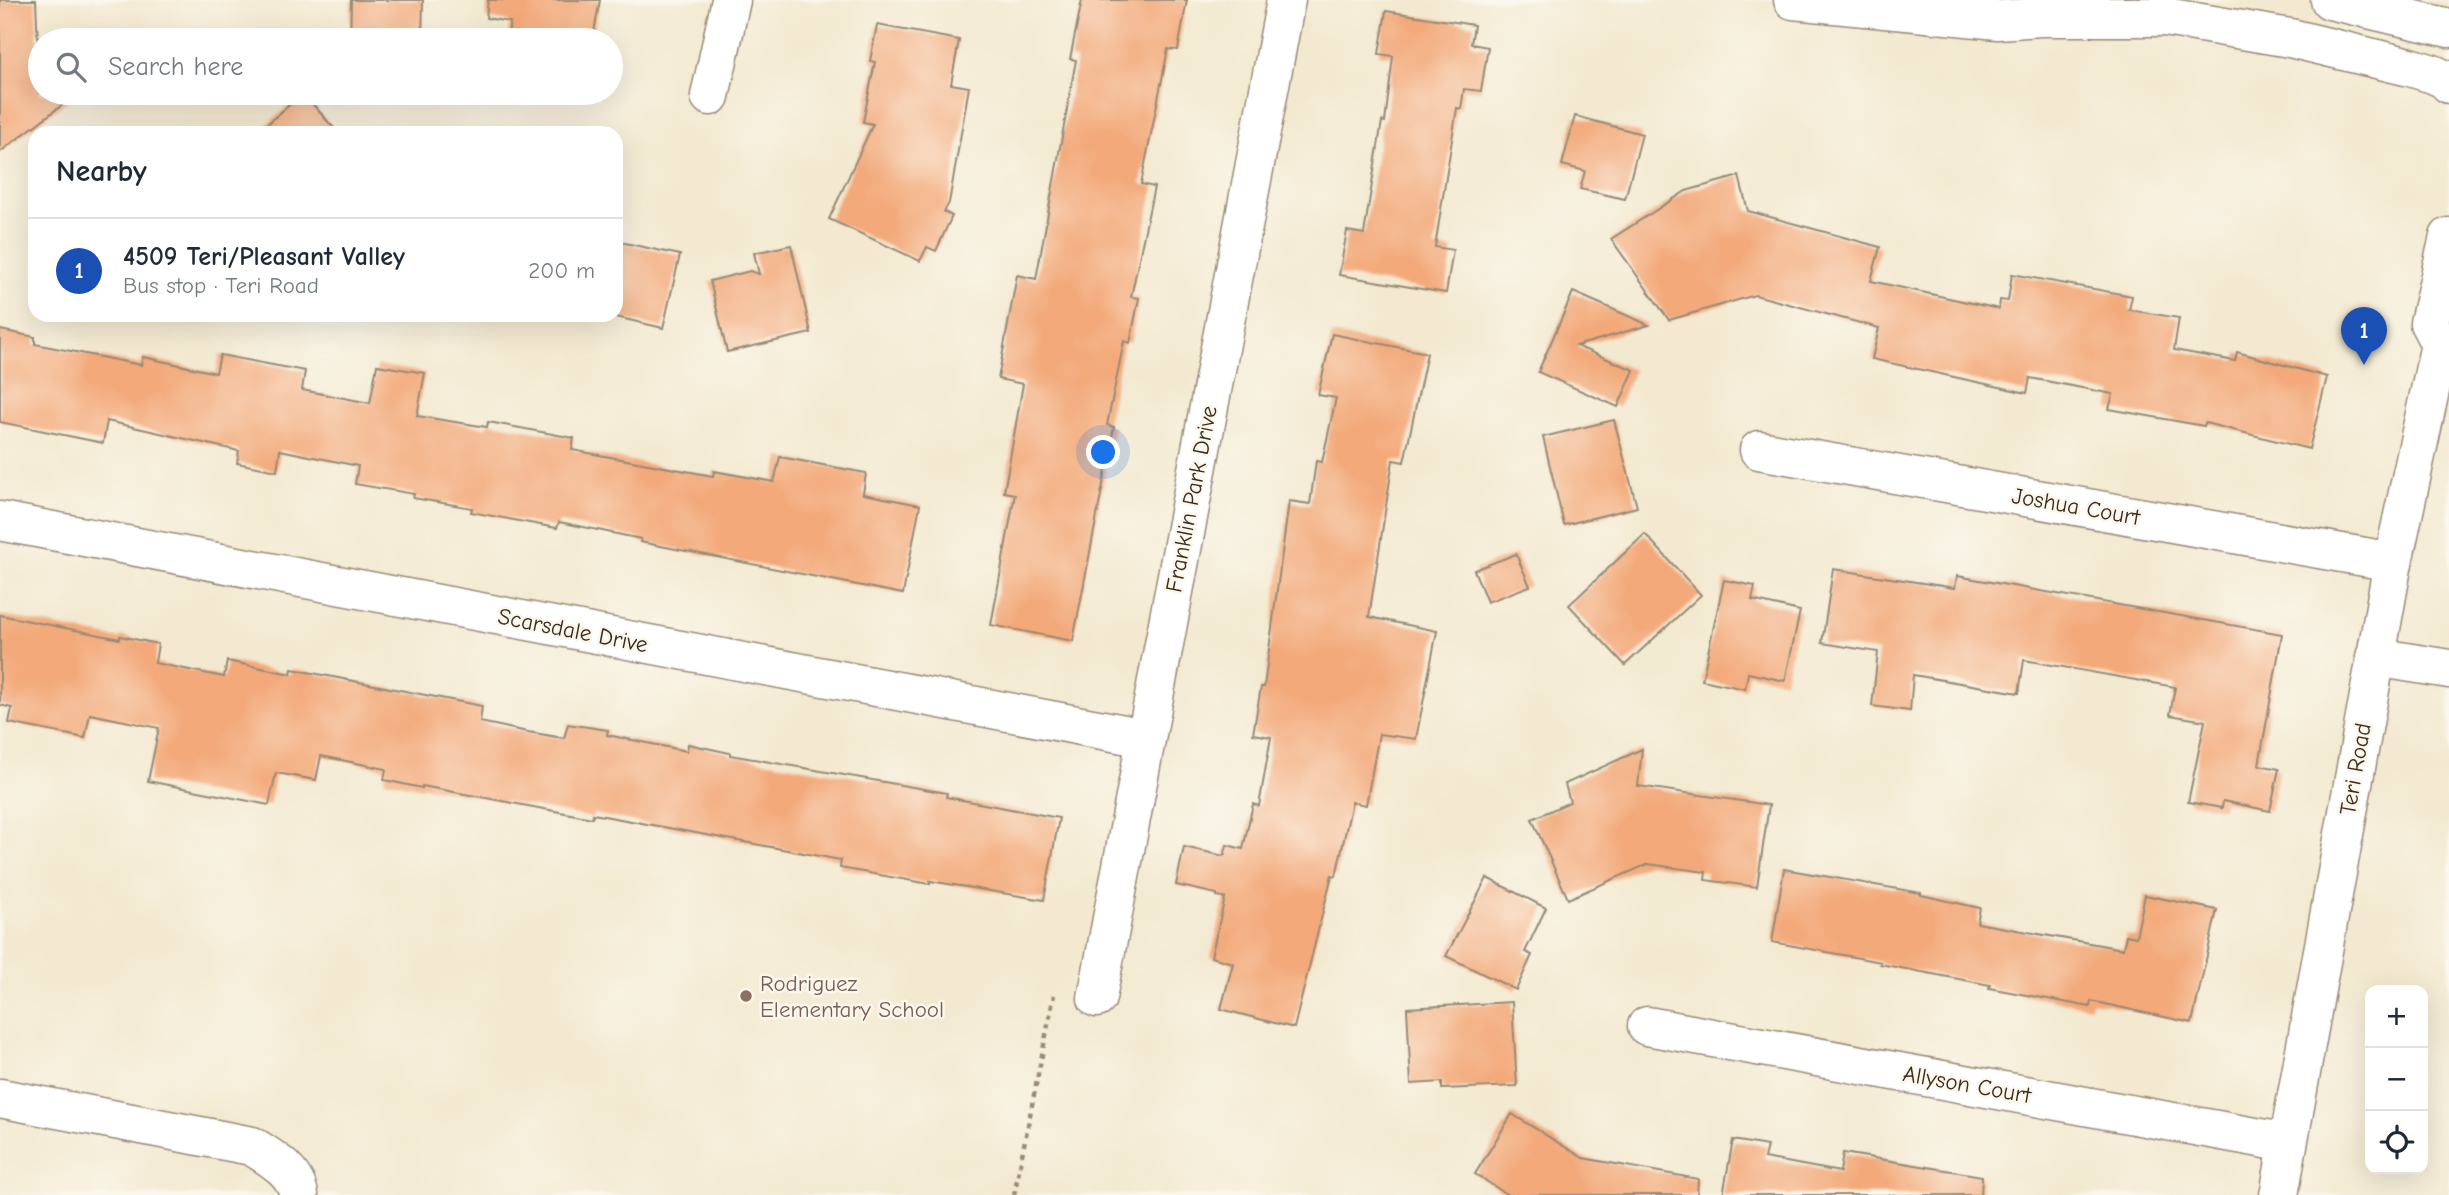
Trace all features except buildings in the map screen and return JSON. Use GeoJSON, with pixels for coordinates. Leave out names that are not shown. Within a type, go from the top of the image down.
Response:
{"type":"FeatureCollection","features":[{"type":"Feature","properties":{"kind":"street"},"geometry":{"type":"LineString","coordinates":[[710,96],[730,0]]}},
{"type":"Feature","properties":{"kind":"street","name":"Franklin Park Drive"},"geometry":{"type":"LineString","coordinates":[[1097,998],[1286,0]]}},
{"type":"Feature","properties":{"kind":"street"},"geometry":{"type":"LineString","coordinates":[[1793,0],[1998,20],[2040,17],[2165,17],[2290,38],[2410,67],[2433,74],[2449,84]]}},
{"type":"Feature","properties":{"kind":"street"},"geometry":{"type":"LineString","coordinates":[[2330,0],[2449,28]]}},
{"type":"Feature","properties":{"kind":"street","name":"Teri Road"},"geometry":{"type":"LineString","coordinates":[[2279,1195],[2393,562],[2440,384],[2445,343],[2429,323],[2449,237]]}},
{"type":"Feature","properties":{"kind":"street","name":"Joshua Court"},"geometry":{"type":"LineString","coordinates":[[1759,450],[2393,562]]}},
{"type":"Feature","properties":{"kind":"street","name":"Scarsdale Drive"},"geometry":{"type":"LineString","coordinates":[[0,521],[1145,738]]}},
{"type":"Feature","properties":{"kind":"street"},"geometry":{"type":"LineString","coordinates":[[2375,657],[2449,669]]}},
{"type":"Feature","properties":{"kind":"street","name":"Allyson Court"},"geometry":{"type":"LineString","coordinates":[[1647,1026],[2288,1143]]}},
{"type":"Feature","properties":{"kind":"street"},"geometry":{"type":"LineString","coordinates":[[0,1098],[252,1146],[281,1164],[298,1189],[299,1195]]}},
{"type":"Feature","properties":{"kind":"path"},"geometry":{"type":"LineString","coordinates":[[1014,1195],[1055,991]]}},
{"type":"Feature","properties":{"kind":"place","name":"4509 Teri/Pleasant Valley"},"geometry":{"type":"Point","coordinates":[2364,365]}},
{"type":"Feature","properties":{"kind":"place","name":"Rodriguez Elementary School"},"geometry":{"type":"Point","coordinates":[746,996]}}]}
